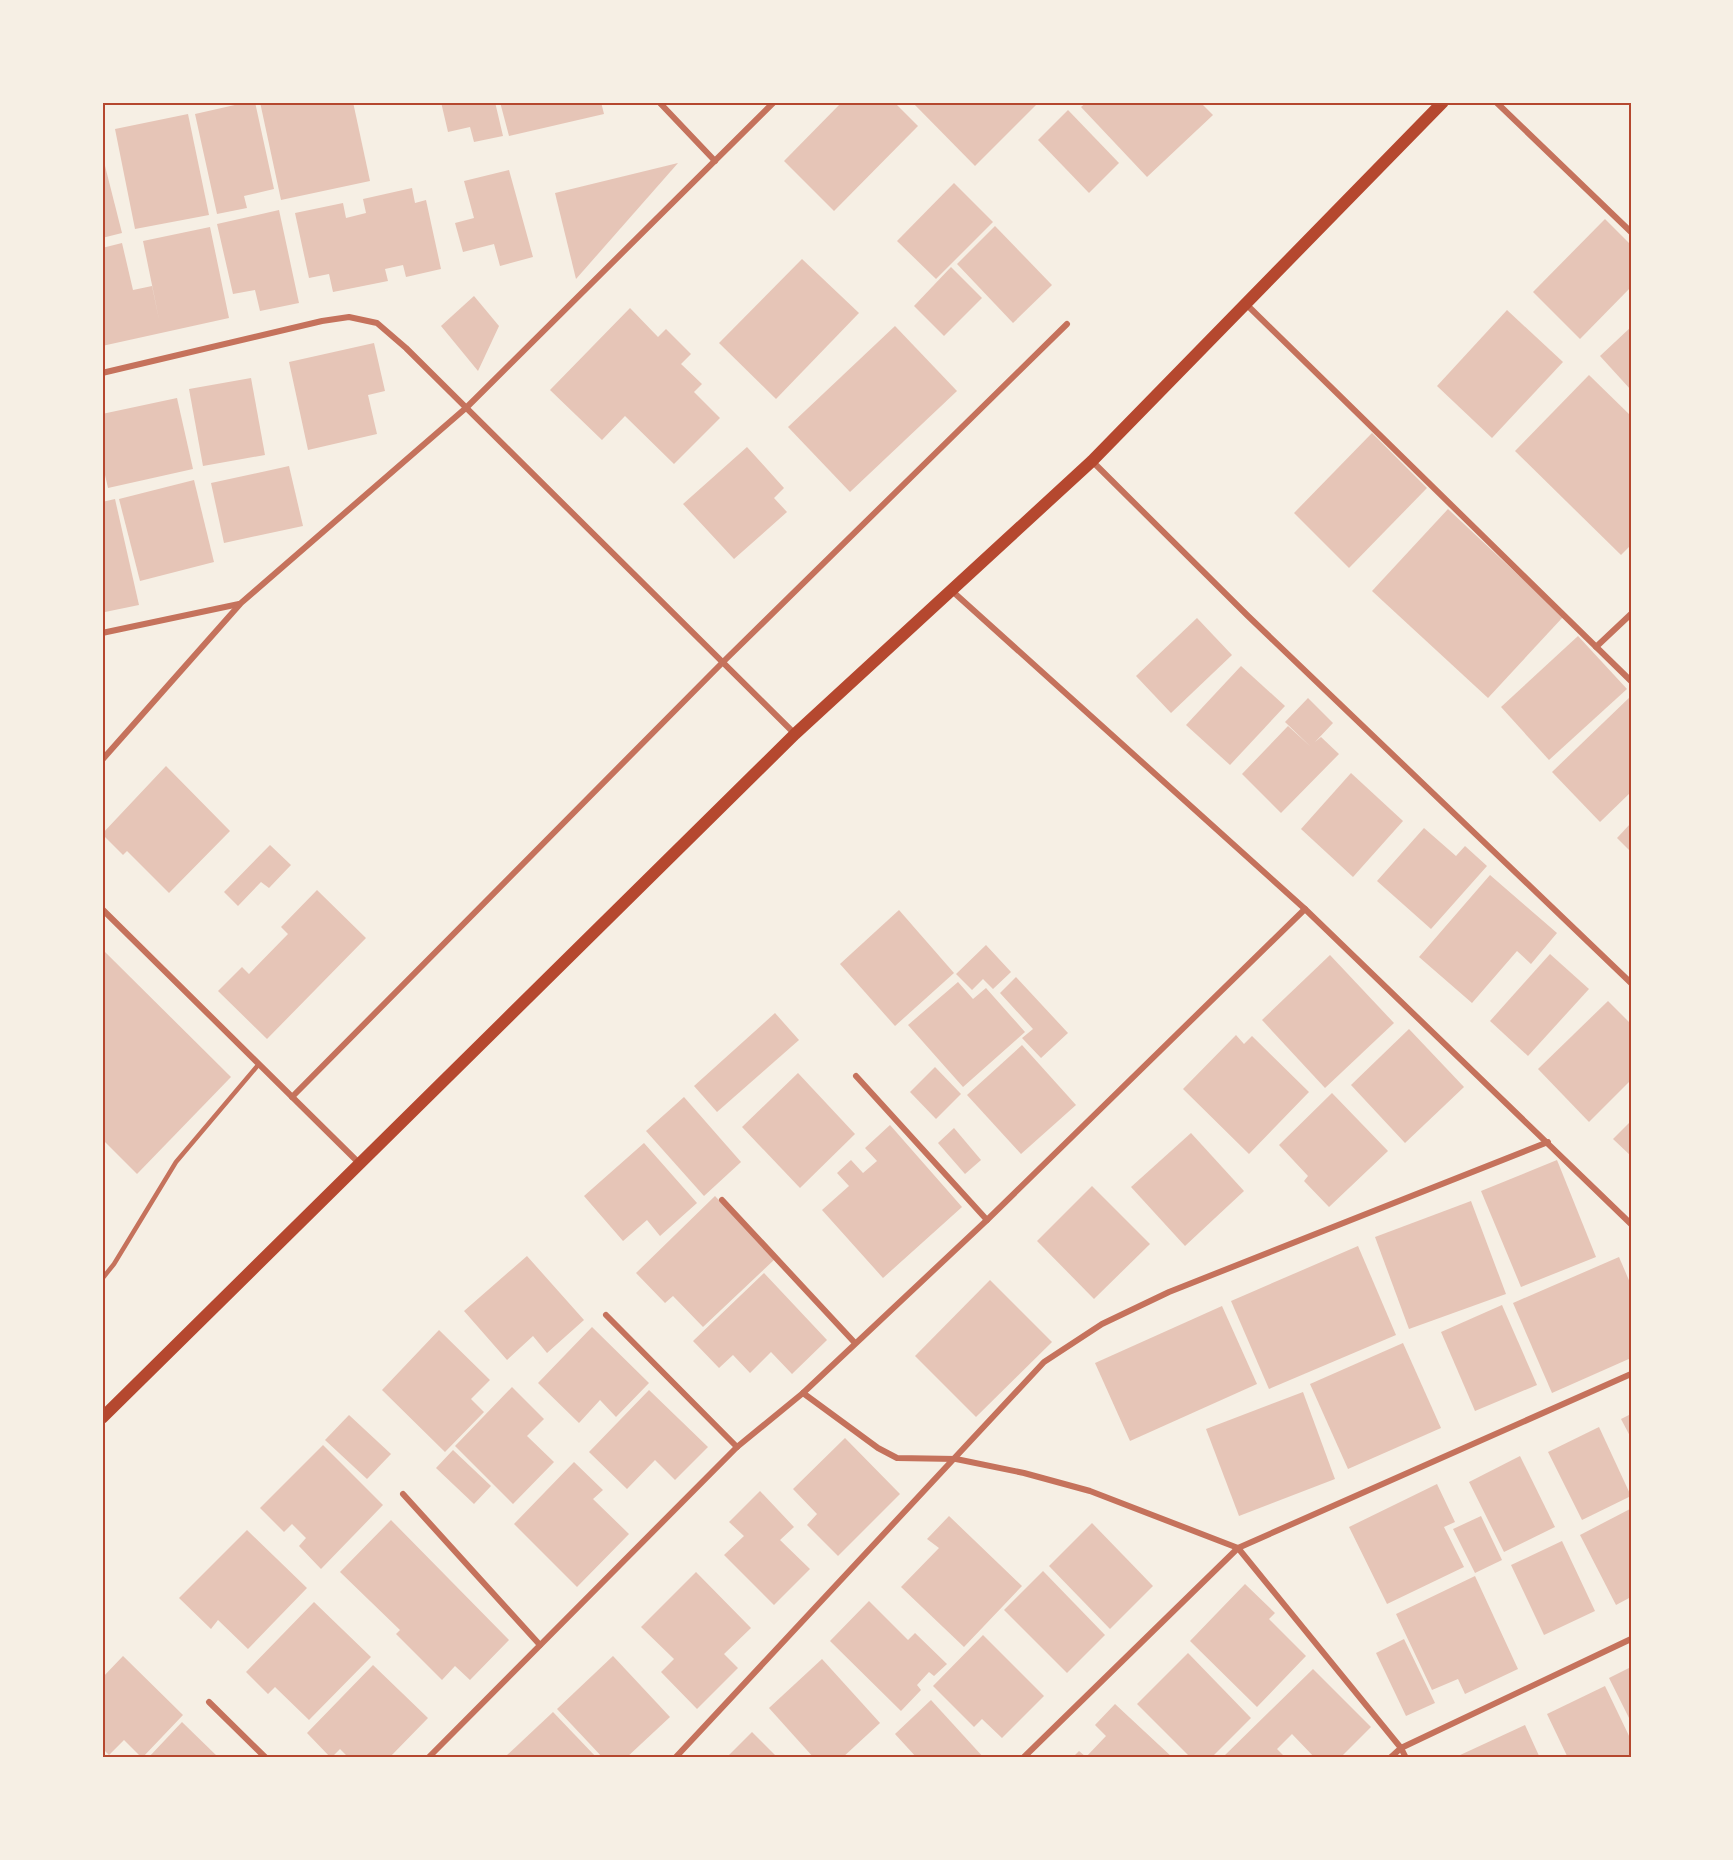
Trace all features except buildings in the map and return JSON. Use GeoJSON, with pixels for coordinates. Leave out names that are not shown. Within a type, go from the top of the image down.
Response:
{"type":"FeatureCollection","features":[{"type":"Feature","properties":{"kind":"main road"},"geometry":{"type":"LineString","coordinates":[[102,1418],[795,734],[1092,461],[1443,102]]}},
{"type":"Feature","properties":{"kind":"street"},"geometry":{"type":"LineString","coordinates":[[659,102],[715,161]]}},
{"type":"Feature","properties":{"kind":"street"},"geometry":{"type":"LineString","coordinates":[[102,760],[241,603],[467,407],[774,102]]}},
{"type":"Feature","properties":{"kind":"street"},"geometry":{"type":"LineString","coordinates":[[1496,102],[1631,232]]}},
{"type":"Feature","properties":{"kind":"street"},"geometry":{"type":"LineString","coordinates":[[1247,305],[1631,681]]}},
{"type":"Feature","properties":{"kind":"street"},"geometry":{"type":"LineString","coordinates":[[102,373],[349,317],[377,323],[467,407],[795,734]]}},
{"type":"Feature","properties":{"kind":"street"},"geometry":{"type":"LineString","coordinates":[[292,1097],[722,663],[1067,324]]}},
{"type":"Feature","properties":{"kind":"street"},"geometry":{"type":"LineString","coordinates":[[1092,461],[1248,615],[1631,983]]}},
{"type":"Feature","properties":{"kind":"street"},"geometry":{"type":"LineString","coordinates":[[950,590],[1305,909],[1631,1224]]}},
{"type":"Feature","properties":{"kind":"street"},"geometry":{"type":"LineString","coordinates":[[102,633],[241,603]]}},
{"type":"Feature","properties":{"kind":"street"},"geometry":{"type":"LineString","coordinates":[[1596,647],[1631,614]]}},
{"type":"Feature","properties":{"kind":"street"},"geometry":{"type":"LineString","coordinates":[[102,909],[360,1164]]}},
{"type":"Feature","properties":{"kind":"street"},"geometry":{"type":"LineString","coordinates":[[428,1758],[737,1447],[803,1393],[987,1220],[1305,909]]}},
{"type":"Feature","properties":{"kind":"street"},"geometry":{"type":"LineString","coordinates":[[856,1076],[987,1220]]}},
{"type":"Feature","properties":{"kind":"street"},"geometry":{"type":"LineString","coordinates":[[675,1758],[956,1459],[992,1415],[1044,1362],[1102,1324],[1169,1292],[1548,1142]]}},
{"type":"Feature","properties":{"kind":"street"},"geometry":{"type":"LineString","coordinates":[[722,1200],[855,1343]]}},
{"type":"Feature","properties":{"kind":"street"},"geometry":{"type":"LineString","coordinates":[[606,1315],[737,1447]]}},
{"type":"Feature","properties":{"kind":"street"},"geometry":{"type":"LineString","coordinates":[[1023,1758],[1238,1548],[1631,1374]]}},
{"type":"Feature","properties":{"kind":"street"},"geometry":{"type":"LineString","coordinates":[[803,1393],[878,1448],[897,1458],[956,1459],[1024,1473],[1090,1491],[1238,1548],[1401,1748],[1406,1758]]}},
{"type":"Feature","properties":{"kind":"street"},"geometry":{"type":"LineString","coordinates":[[403,1494],[540,1645]]}},
{"type":"Feature","properties":{"kind":"street"},"geometry":{"type":"LineString","coordinates":[[1390,1758],[1401,1748],[1631,1639]]}},
{"type":"Feature","properties":{"kind":"street"},"geometry":{"type":"LineString","coordinates":[[209,1702],[266,1758]]}},
{"type":"Feature","properties":{"kind":"lane"},"geometry":{"type":"LineString","coordinates":[[102,1279],[114,1264],[176,1162],[259,1064]]}}]}
